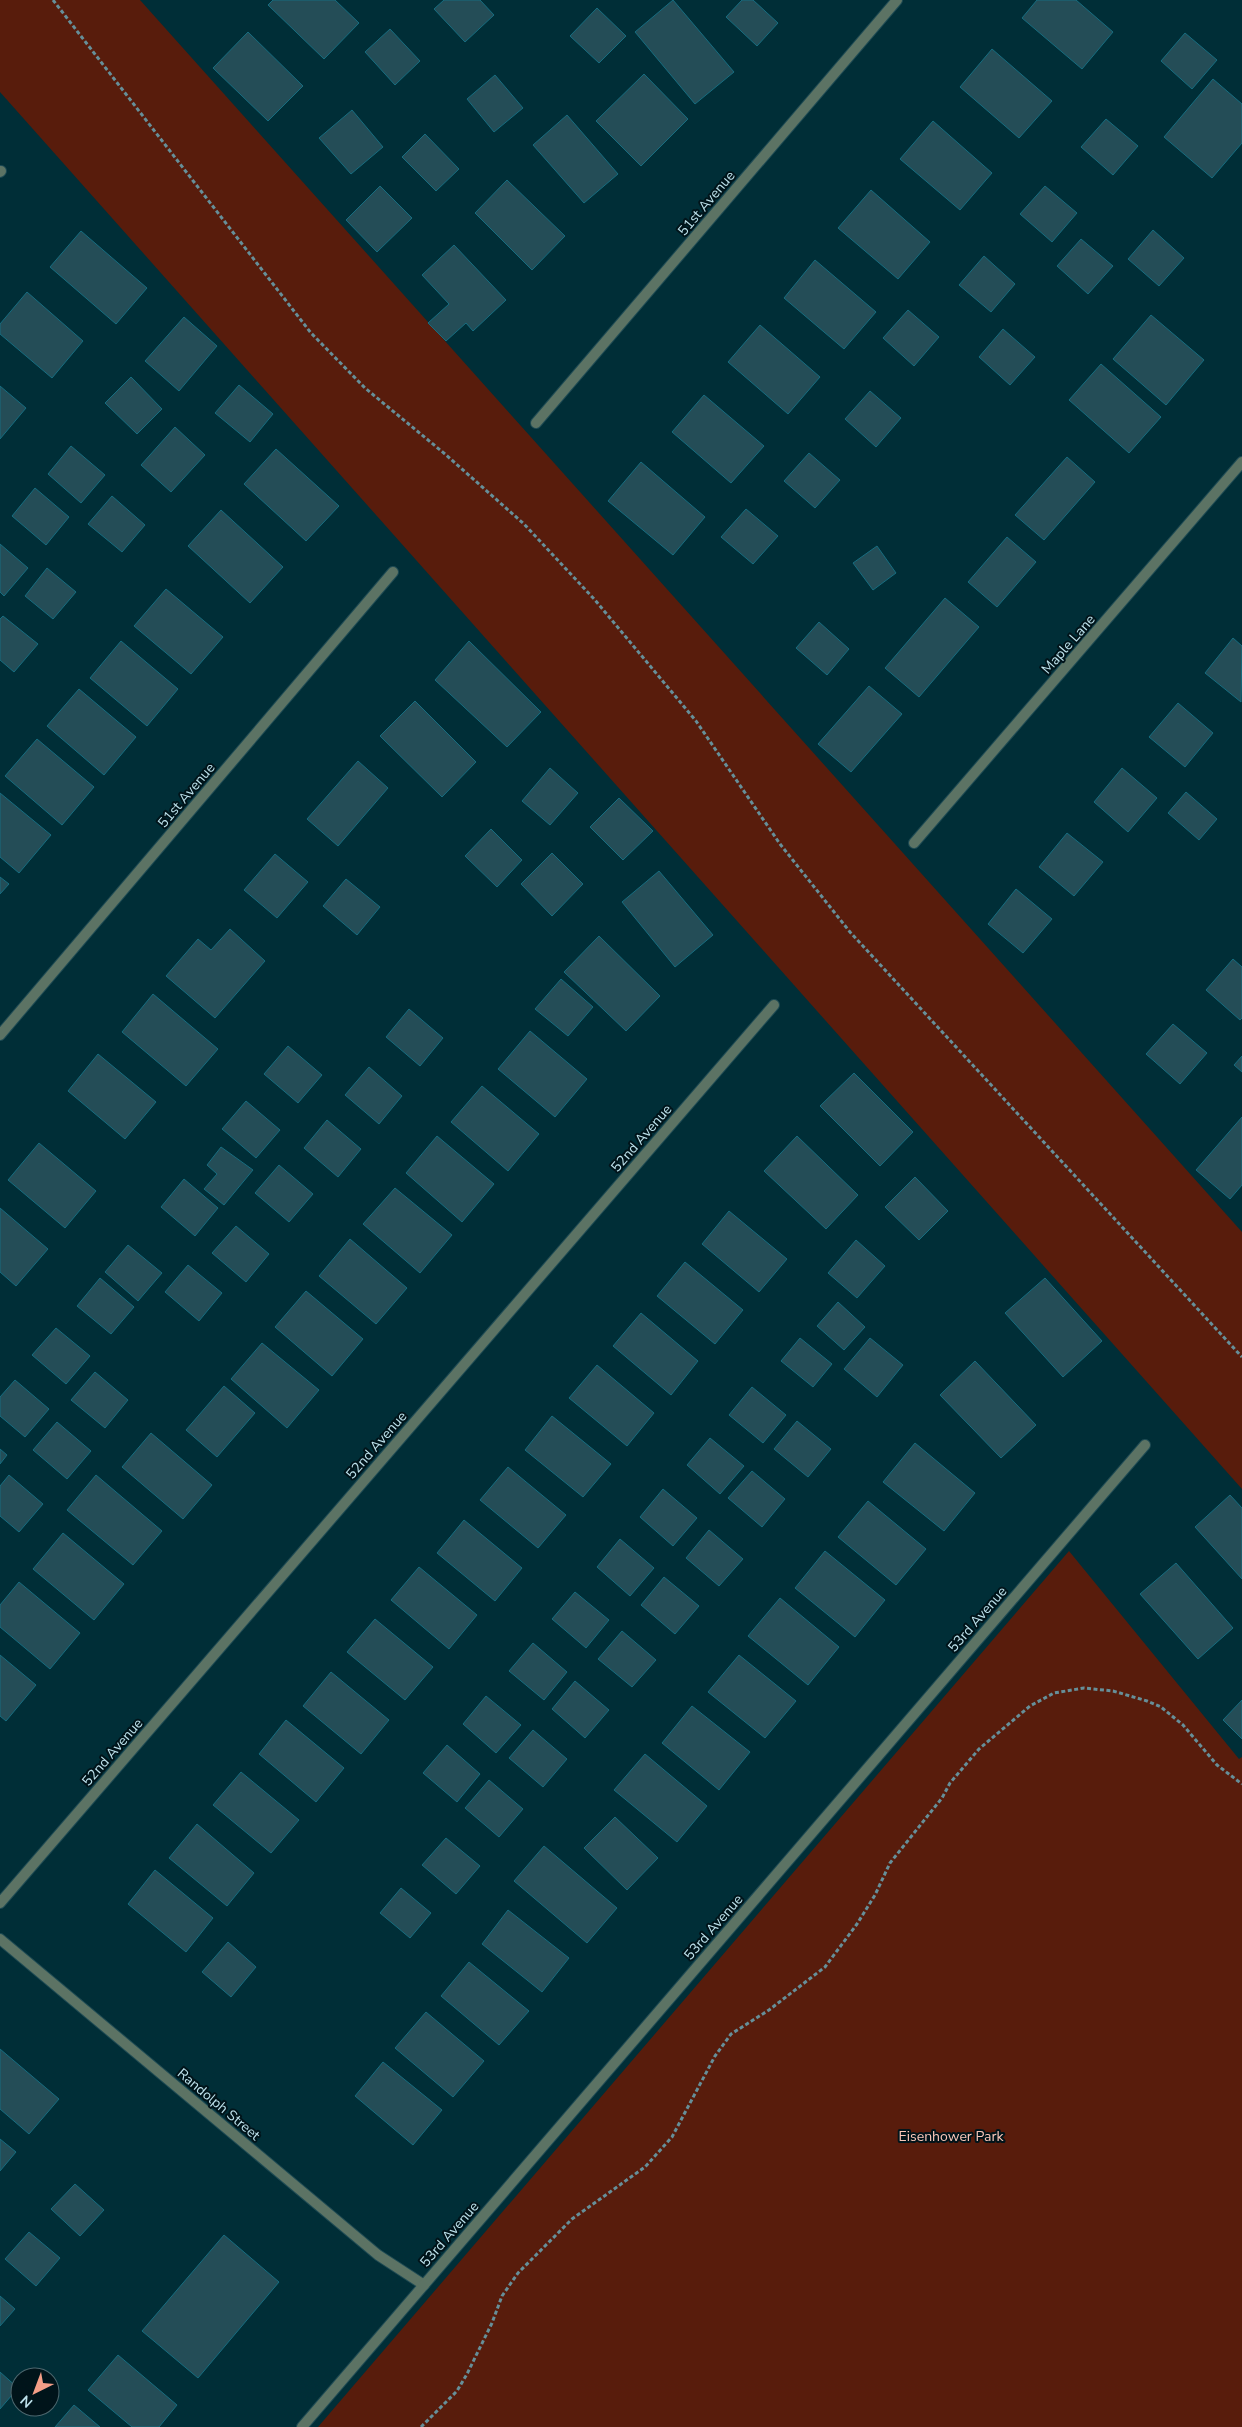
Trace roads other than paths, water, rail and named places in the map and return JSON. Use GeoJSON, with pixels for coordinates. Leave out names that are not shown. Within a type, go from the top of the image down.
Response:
{"type":"FeatureCollection","features":[{"type":"Feature","properties":{"kind":"street","name":"51st Avenue"},"geometry":{"type":"LineString","coordinates":[[536,423],[897,0]]}},
{"type":"Feature","properties":{"kind":"street","name":"Maple Lane"},"geometry":{"type":"LineString","coordinates":[[914,843],[1242,462]]}},
{"type":"Feature","properties":{"kind":"street","name":"51st Avenue"},"geometry":{"type":"LineString","coordinates":[[0,1035],[393,572]]}},
{"type":"Feature","properties":{"kind":"street","name":"52nd Avenue"},"geometry":{"type":"LineString","coordinates":[[0,1903],[774,1005]]}},
{"type":"Feature","properties":{"kind":"street","name":"53rd Avenue"},"geometry":{"type":"LineString","coordinates":[[302,2427],[1145,1444]]}},
{"type":"Feature","properties":{"kind":"street","name":"Randolph Street"},"geometry":{"type":"LineString","coordinates":[[0,1939],[378,2256],[424,2285]]}},
{"type":"Feature","properties":{"kind":"park label","name":"Eisenhower Park"},"geometry":{"type":"Point","coordinates":[951,2136]}}]}
